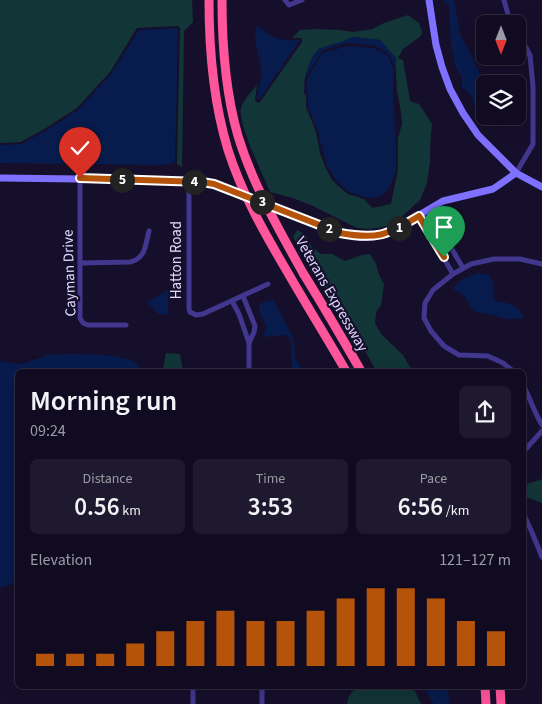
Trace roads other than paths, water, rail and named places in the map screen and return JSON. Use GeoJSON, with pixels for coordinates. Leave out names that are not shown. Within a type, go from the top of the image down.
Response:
{"type":"FeatureCollection","features":[{"type":"Feature","properties":{"kind":"highway"},"geometry":{"type":"LineString","coordinates":[[204,0],[204,33],[208,84],[215,123],[231,166]]}},
{"type":"Feature","properties":{"kind":"highway"},"geometry":{"type":"LineString","coordinates":[[209,0],[213,83],[222,131],[237,189],[339,369]]}},
{"type":"Feature","properties":{"kind":"highway","name":"Veterans Expressway"},"geometry":{"type":"LineString","coordinates":[[222,0],[223,52],[230,100],[238,134],[252,175],[281,235],[360,369]]}},
{"type":"Feature","properties":{"kind":"highway"},"geometry":{"type":"LineString","coordinates":[[257,224],[345,369]]}},
{"type":"Feature","properties":{"kind":"highway"},"geometry":{"type":"LineString","coordinates":[[480,689],[481,704]]}},
{"type":"Feature","properties":{"kind":"highway"},"geometry":{"type":"LineString","coordinates":[[485,689],[486,704]]}},
{"type":"Feature","properties":{"kind":"highway"},"geometry":{"type":"LineString","coordinates":[[500,689],[501,704]]}},
{"type":"Feature","properties":{"kind":"street"},"geometry":{"type":"LineString","coordinates":[[285,0],[290,5],[302,0]]}},
{"type":"Feature","properties":{"kind":"street"},"geometry":{"type":"LineString","coordinates":[[428,0],[442,67],[450,89],[463,113],[478,135],[516,173],[542,187]]}},
{"type":"Feature","properties":{"kind":"street"},"geometry":{"type":"LineString","coordinates":[[504,0],[508,15]]}},
{"type":"Feature","properties":{"kind":"street"},"geometry":{"type":"LineString","coordinates":[[0,178],[80,178],[202,182],[214,184],[340,233],[359,237],[385,234],[400,228],[444,201],[492,188],[516,173],[533,144],[533,87],[530,55],[526,48]]}},
{"type":"Feature","properties":{"kind":"street","name":"Cayman Drive"},"geometry":{"type":"LineString","coordinates":[[80,178],[80,318],[83,323],[88,325],[126,326]]}},
{"type":"Feature","properties":{"kind":"street","name":"Hatton Road"},"geometry":{"type":"LineString","coordinates":[[189,182],[190,312],[193,315],[200,315],[268,284]]}},
{"type":"Feature","properties":{"kind":"street"},"geometry":{"type":"LineString","coordinates":[[429,210],[463,268]]}},
{"type":"Feature","properties":{"kind":"street"},"geometry":{"type":"LineString","coordinates":[[419,216],[453,274]]}},
{"type":"Feature","properties":{"kind":"street"},"geometry":{"type":"LineString","coordinates":[[80,263],[136,261],[143,255],[149,232]]}},
{"type":"Feature","properties":{"kind":"street"},"geometry":{"type":"LineString","coordinates":[[444,257],[448,258],[452,255],[452,250]]}},
{"type":"Feature","properties":{"kind":"street"},"geometry":{"type":"LineString","coordinates":[[510,369],[488,356],[459,355],[444,346],[431,331],[424,318],[425,303],[433,290],[453,274],[471,264],[494,259],[520,259],[542,264]]}},
{"type":"Feature","properties":{"kind":"street"},"geometry":{"type":"LineString","coordinates":[[243,296],[255,329],[249,343]]}},
{"type":"Feature","properties":{"kind":"street"},"geometry":{"type":"LineString","coordinates":[[232,301],[249,343],[249,369]]}},
{"type":"Feature","properties":{"kind":"street"},"geometry":{"type":"LineString","coordinates":[[241,321],[251,317]]}},
{"type":"Feature","properties":{"kind":"street"},"geometry":{"type":"LineString","coordinates":[[526,391],[534,412],[542,425]]}},
{"type":"Feature","properties":{"kind":"street"},"geometry":{"type":"LineString","coordinates":[[526,449],[542,430]]}},
{"type":"Feature","properties":{"kind":"street"},"geometry":{"type":"LineString","coordinates":[[526,519],[541,549],[542,557]]}},
{"type":"Feature","properties":{"kind":"street"},"geometry":{"type":"LineString","coordinates":[[193,689],[193,704]]}},
{"type":"Feature","properties":{"kind":"street"},"geometry":{"type":"LineString","coordinates":[[262,689],[262,704]]}},
{"type":"Feature","properties":{"kind":"water"},"geometry":{"type":"Polygon","coordinates":[[[443,0],[454,0],[460,34],[480,75],[476,75],[476,108],[471,94],[462,88],[462,77],[455,66],[451,46],[449,5],[443,0]]]}},
{"type":"Feature","properties":{"kind":"water"},"geometry":{"type":"Polygon","coordinates":[[[257,25],[277,38],[300,40],[259,100],[257,99],[261,71],[256,41],[257,25]]]}},
{"type":"Feature","properties":{"kind":"water"},"geometry":{"type":"Polygon","coordinates":[[[178,28],[175,163],[162,165],[0,163],[0,145],[21,144],[78,110],[111,74],[139,30],[178,28]]]}},
{"type":"Feature","properties":{"kind":"water"},"geometry":{"type":"Polygon","coordinates":[[[353,37],[380,40],[396,58],[396,68],[389,54],[374,45],[348,43],[323,50],[306,77],[309,64],[315,52],[323,47],[353,37]]]}},
{"type":"Feature","properties":{"kind":"water"},"geometry":{"type":"Polygon","coordinates":[[[348,46],[373,48],[388,56],[394,70],[396,170],[390,186],[382,196],[368,198],[349,192],[337,182],[327,166],[318,132],[308,106],[307,79],[323,53],[348,46]]]}},
{"type":"Feature","properties":{"kind":"water"},"geometry":{"type":"Polygon","coordinates":[[[478,273],[489,275],[494,284],[493,296],[496,302],[505,303],[517,308],[524,318],[506,319],[476,312],[470,306],[465,296],[453,289],[467,277],[478,273]]]}},
{"type":"Feature","properties":{"kind":"water"},"geometry":{"type":"Polygon","coordinates":[[[170,289],[167,315],[158,314],[147,302],[170,289]]]}},
{"type":"Feature","properties":{"kind":"water"},"geometry":{"type":"Polygon","coordinates":[[[270,300],[274,301],[293,338],[295,358],[302,369],[292,369],[291,340],[287,335],[263,337],[266,327],[260,313],[259,304],[270,300]]]}},
{"type":"Feature","properties":{"kind":"water"},"geometry":{"type":"Polygon","coordinates":[[[68,354],[121,357],[135,362],[141,369],[15,369],[15,583],[0,588],[0,361],[23,364],[48,355],[68,354]]]}},
{"type":"Feature","properties":{"kind":"water"},"geometry":{"type":"Polygon","coordinates":[[[425,689],[448,689],[449,704],[434,704],[425,689]]]}}]}
